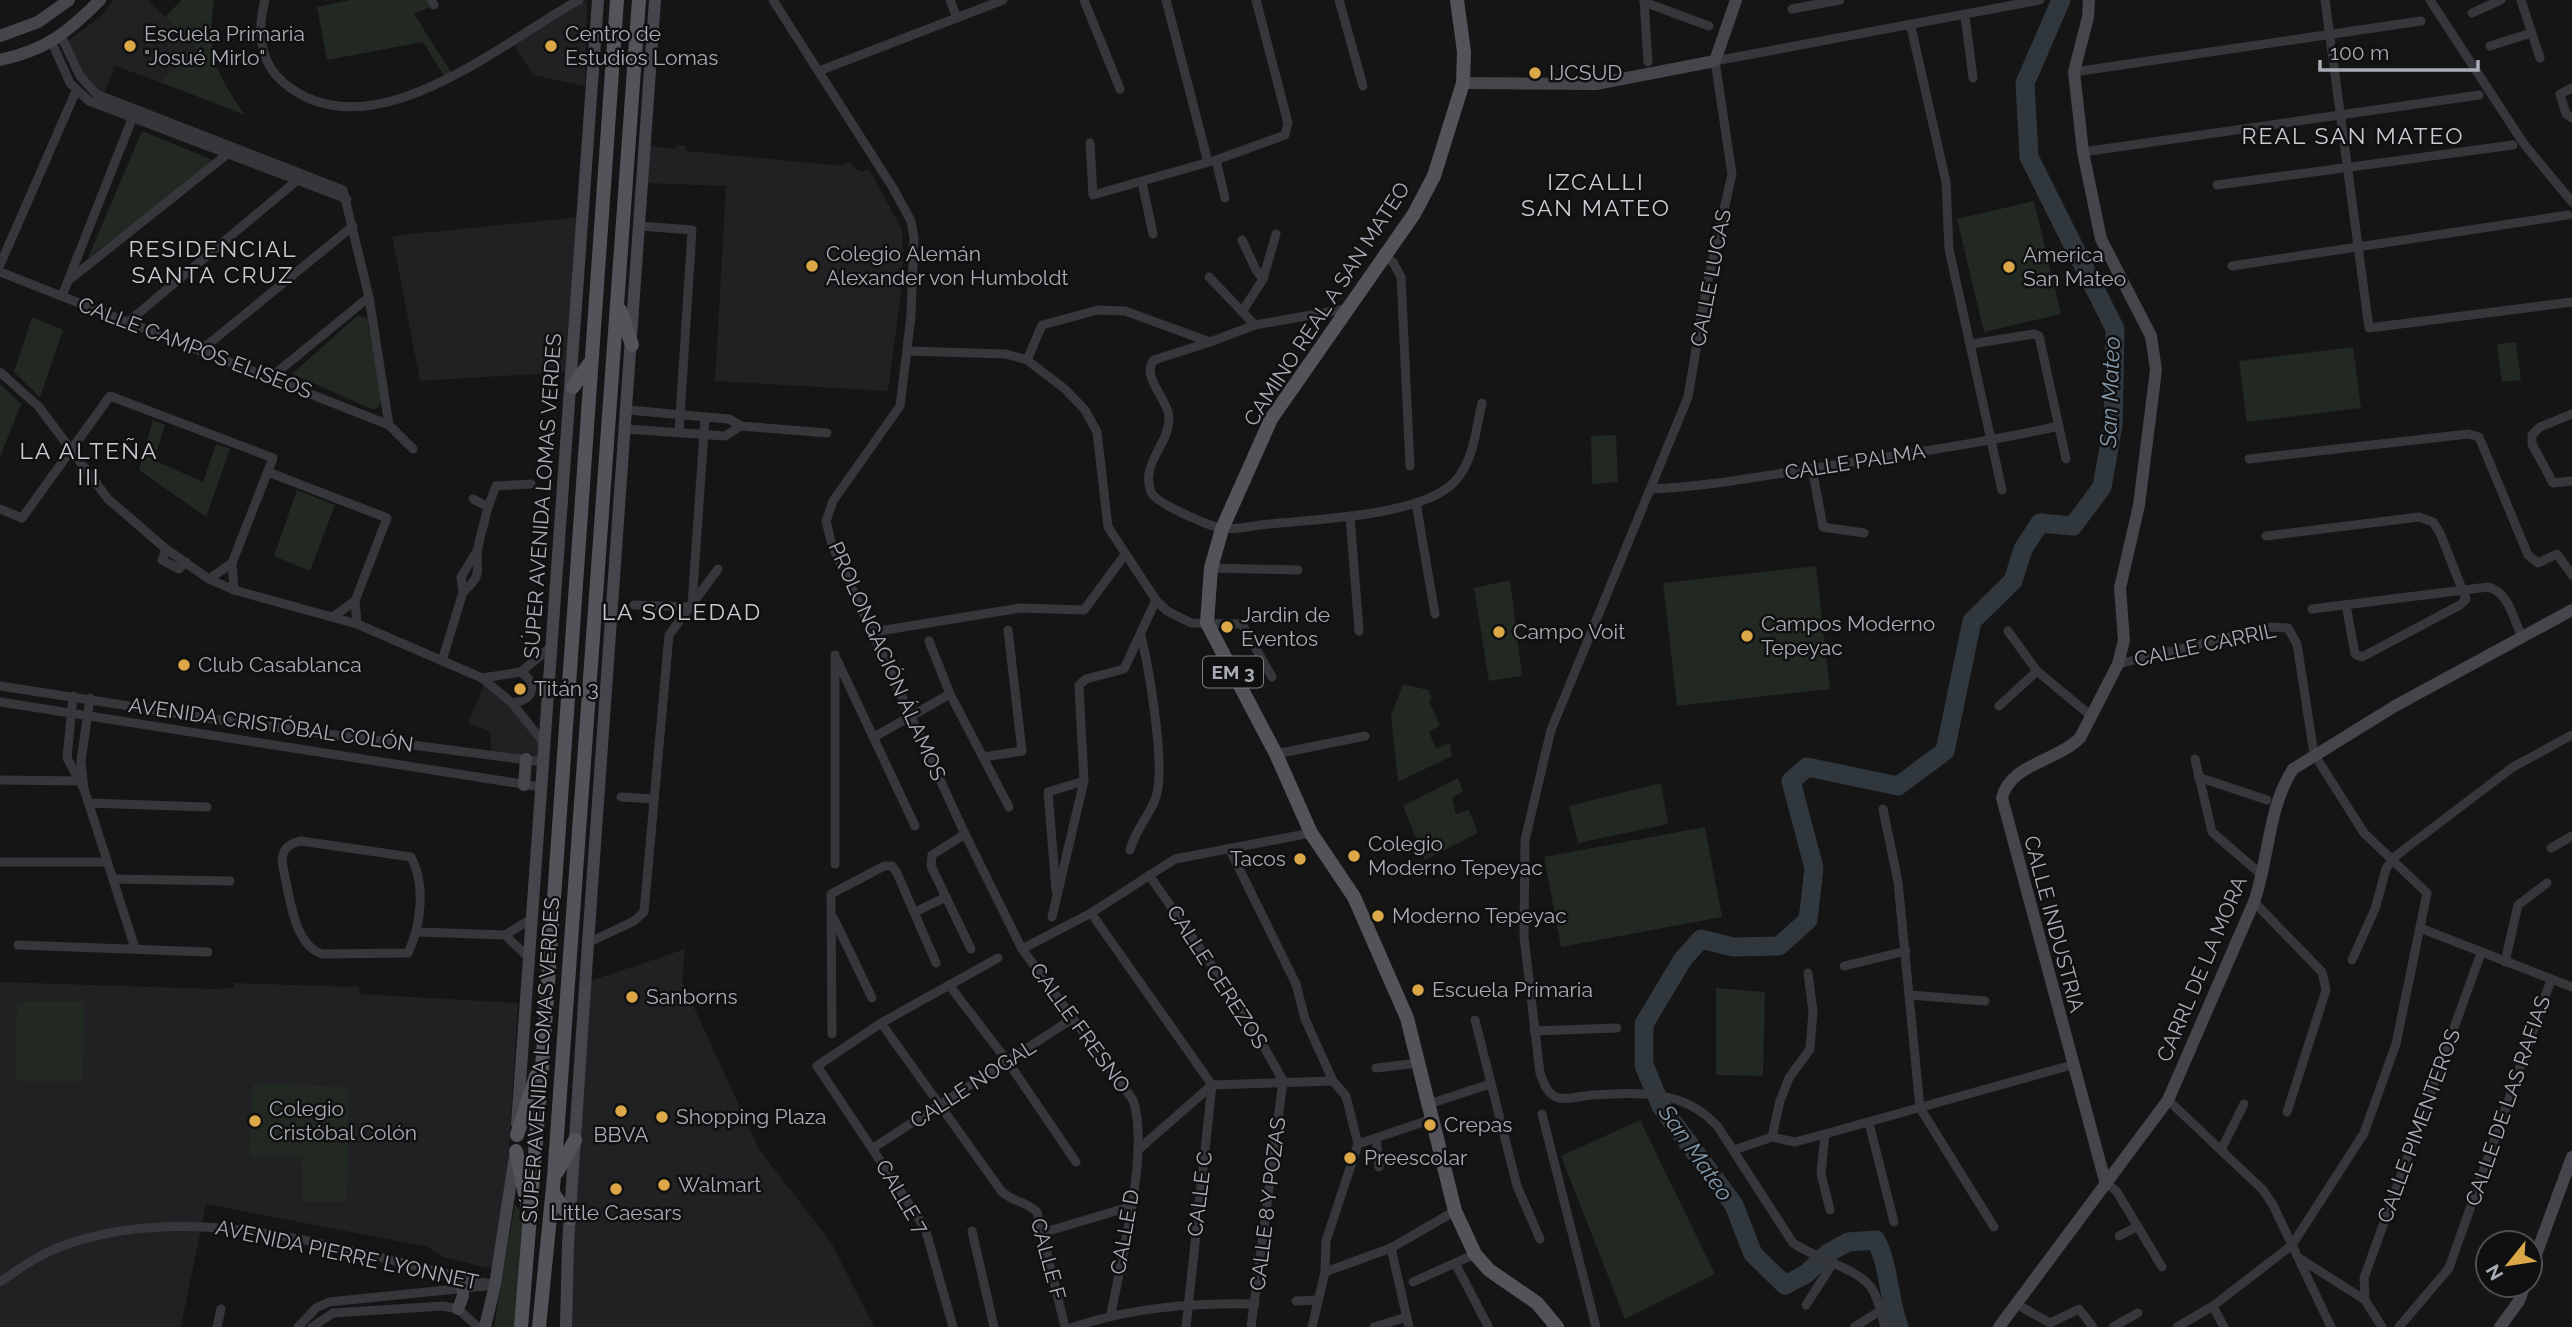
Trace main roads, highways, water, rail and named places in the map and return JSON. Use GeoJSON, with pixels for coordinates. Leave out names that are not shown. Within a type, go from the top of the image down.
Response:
{"type":"FeatureCollection","features":[{"type":"Feature","properties":{"kind":"main road"},"geometry":{"type":"LineString","coordinates":[[0,36],[38,22],[69,0]]}},
{"type":"Feature","properties":{"kind":"main road"},"geometry":{"type":"LineString","coordinates":[[0,60],[38,51],[57,40],[100,0]]}},
{"type":"Feature","properties":{"kind":"main road","name":"SÚPER AVENIDA LOMAS VERDES"},"geometry":{"type":"LineString","coordinates":[[485,1327],[495,1285],[516,1151],[528,957],[573,387],[598,0]]}},
{"type":"Feature","properties":{"kind":"main road","name":"SÚPER AVENIDA LOMAS VERDES"},"geometry":{"type":"LineString","coordinates":[[521,1327],[543,1055],[589,363],[617,0]]}},
{"type":"Feature","properties":{"kind":"main road","name":"SÚPER AVENIDA LOMAS VERDES"},"geometry":{"type":"LineString","coordinates":[[539,1327],[553,1193],[639,0]]}},
{"type":"Feature","properties":{"kind":"main road","name":"SÚPER AVENIDA LOMAS VERDES"},"geometry":{"type":"LineString","coordinates":[[566,1327],[570,1218],[588,943],[627,429],[655,0]]}},
{"type":"Feature","properties":{"kind":"main road","name":"CAMINO REAL A SAN MATEO"},"geometry":{"type":"LineString","coordinates":[[1457,0],[1464,52],[1463,83],[1434,176],[1414,214],[1345,309],[1271,419],[1222,528],[1211,568],[1207,623],[1276,754],[1311,833],[1354,897],[1407,1018],[1455,1211],[1471,1256],[1536,1304],[1557,1327]]}},
{"type":"Feature","properties":{"kind":"main road"},"geometry":{"type":"LineString","coordinates":[[1463,83],[1596,84],[1715,61],[1736,0]]}},
{"type":"Feature","properties":{"kind":"main road","name":"CALLE INDUSTRIA"},"geometry":{"type":"LineString","coordinates":[[2089,0],[2088,17],[2074,72],[2083,152],[2101,239],[2151,336],[2156,370],[2139,505],[2120,588],[2124,640],[2118,664],[2080,738],[2071,747],[2013,777],[2004,787],[2002,798],[2105,1181]]}},
{"type":"Feature","properties":{"kind":"main road"},"geometry":{"type":"LineString","coordinates":[[617,303],[632,345]]}},
{"type":"Feature","properties":{"kind":"main road"},"geometry":{"type":"LineString","coordinates":[[573,387],[589,363]]}},
{"type":"Feature","properties":{"kind":"main road","name":"CARRL DE LA MORA"},"geometry":{"type":"LineString","coordinates":[[1998,1327],[2018,1305],[2105,1181],[2168,1100],[2254,902],[2263,876],[2283,785],[2293,769],[2314,754],[2572,610]]}},
{"type":"Feature","properties":{"kind":"main road"},"geometry":{"type":"LineString","coordinates":[[524,785],[526,760]]}},
{"type":"Feature","properties":{"kind":"main road"},"geometry":{"type":"LineString","coordinates":[[517,1135],[543,1055]]}},
{"type":"Feature","properties":{"kind":"main road"},"geometry":{"type":"LineString","coordinates":[[554,1177],[575,1140]]}},
{"type":"Feature","properties":{"kind":"main road"},"geometry":{"type":"LineString","coordinates":[[516,1151],[530,1223]]}},
{"type":"Feature","properties":{"kind":"main road"},"geometry":{"type":"LineString","coordinates":[[2544,1233],[2572,1157]]}},
{"type":"Feature","properties":{"kind":"main road"},"geometry":{"type":"LineString","coordinates":[[553,1193],[570,1218]]}},
{"type":"Feature","properties":{"kind":"main road"},"geometry":{"type":"LineString","coordinates":[[458,1309],[463,1283]]}},
{"type":"Feature","properties":{"kind":"main road"},"geometry":{"type":"LineString","coordinates":[[2500,1327],[2519,1301]]}},
{"type":"Feature","properties":{"kind":"main road"},"geometry":{"type":"LineString","coordinates":[[2512,1327],[2519,1301]]}},
{"type":"Feature","properties":{"kind":"waterway","name":"San Mateo"},"geometry":{"type":"LineString","coordinates":[[1899,1327],[1884,1261],[1876,1240],[1848,1242],[1828,1253],[1806,1274],[1785,1285],[1753,1254],[1734,1205],[1661,1106],[1644,1065],[1644,1024],[1683,959],[1701,939],[1733,947],[1779,946],[1808,920],[1814,868],[1791,781],[1807,767],[1898,786],[1945,751],[1972,621],[2013,581],[2023,549],[2040,523],[2073,526],[2102,487],[2113,425],[2115,329],[2029,157],[2025,83],[2061,0]]}},
{"type":"Feature","properties":{"kind":"place","name":"Escuela Primaria \"Josué Mirlo\""},"geometry":{"type":"Point","coordinates":[130,46]}},
{"type":"Feature","properties":{"kind":"place","name":"Centro de Estudios Lomas"},"geometry":{"type":"Point","coordinates":[551,46]}},
{"type":"Feature","properties":{"kind":"place","name":"IJCSUD"},"geometry":{"type":"Point","coordinates":[1535,73]}},
{"type":"Feature","properties":{"kind":"place","name":"Colegio Alemán Alexander von Humboldt"},"geometry":{"type":"Point","coordinates":[812,266]}},
{"type":"Feature","properties":{"kind":"place","name":"America San Mateo"},"geometry":{"type":"Point","coordinates":[2009,267]}},
{"type":"Feature","properties":{"kind":"place","name":"Jardin de Eventos"},"geometry":{"type":"Point","coordinates":[1227,627]}},
{"type":"Feature","properties":{"kind":"place","name":"Campo Voit"},"geometry":{"type":"Point","coordinates":[1499,632]}},
{"type":"Feature","properties":{"kind":"place","name":"Campos Moderno Tepeyac"},"geometry":{"type":"Point","coordinates":[1747,636]}},
{"type":"Feature","properties":{"kind":"place","name":"Club Casablanca"},"geometry":{"type":"Point","coordinates":[184,665]}},
{"type":"Feature","properties":{"kind":"place","name":"Titán 3"},"geometry":{"type":"Point","coordinates":[520,689]}},
{"type":"Feature","properties":{"kind":"place","name":"Colegio Moderno Tepeyac"},"geometry":{"type":"Point","coordinates":[1354,856]}},
{"type":"Feature","properties":{"kind":"place","name":"Tacos"},"geometry":{"type":"Point","coordinates":[1300,859]}},
{"type":"Feature","properties":{"kind":"place","name":"Moderno Tepeyac"},"geometry":{"type":"Point","coordinates":[1378,916]}},
{"type":"Feature","properties":{"kind":"place","name":"Escuela Primaria"},"geometry":{"type":"Point","coordinates":[1418,990]}},
{"type":"Feature","properties":{"kind":"place","name":"Sanborns"},"geometry":{"type":"Point","coordinates":[632,997]}},
{"type":"Feature","properties":{"kind":"place","name":"BBVA"},"geometry":{"type":"Point","coordinates":[621,1111]}},
{"type":"Feature","properties":{"kind":"place","name":"Shopping Plaza"},"geometry":{"type":"Point","coordinates":[662,1117]}},
{"type":"Feature","properties":{"kind":"place","name":"Colegio Cristóbal Colón"},"geometry":{"type":"Point","coordinates":[255,1121]}},
{"type":"Feature","properties":{"kind":"place","name":"Crepas"},"geometry":{"type":"Point","coordinates":[1430,1125]}},
{"type":"Feature","properties":{"kind":"place","name":"Preescolar"},"geometry":{"type":"Point","coordinates":[1350,1158]}},
{"type":"Feature","properties":{"kind":"place","name":"Walmart"},"geometry":{"type":"Point","coordinates":[664,1185]}},
{"type":"Feature","properties":{"kind":"place","name":"Little Caesars"},"geometry":{"type":"Point","coordinates":[616,1189]}},
{"type":"Feature","properties":{"kind":"district","name":"REAL SAN MATEO"},"geometry":{"type":"Point","coordinates":[2353,136]}},
{"type":"Feature","properties":{"kind":"district","name":"IZCALLI SAN MATEO"},"geometry":{"type":"Point","coordinates":[1596,195]}},
{"type":"Feature","properties":{"kind":"district","name":"RESIDENCIAL SANTA CRUZ"},"geometry":{"type":"Point","coordinates":[213,262]}},
{"type":"Feature","properties":{"kind":"district","name":"LA ALTEÑA III"},"geometry":{"type":"Point","coordinates":[89,464]}},
{"type":"Feature","properties":{"kind":"district","name":"LA SOLEDAD"},"geometry":{"type":"Point","coordinates":[682,612]}}]}
